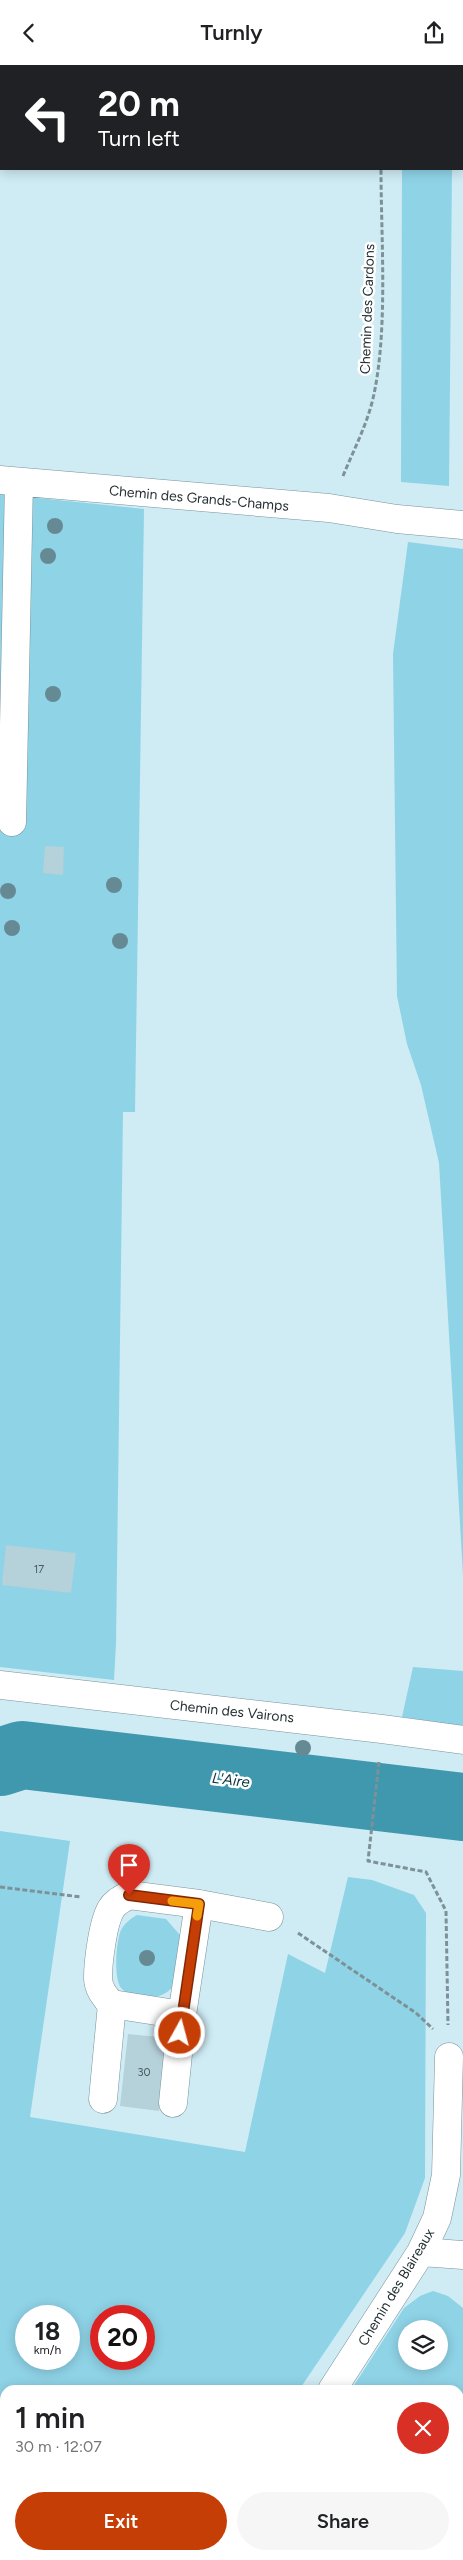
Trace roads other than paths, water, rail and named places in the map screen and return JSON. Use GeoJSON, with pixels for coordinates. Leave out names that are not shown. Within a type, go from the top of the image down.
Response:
{"type":"FeatureCollection","features":[{"type":"Feature","properties":{"kind":"street","name":"Chemin des Grands-Champs"},"geometry":{"type":"LineString","coordinates":[[9,481],[329,509],[397,519],[463,525]]}},
{"type":"Feature","properties":{"kind":"street"},"geometry":{"type":"LineString","coordinates":[[9,481],[12,822]]}},
{"type":"Feature","properties":{"kind":"street","name":"Chemin des Vairons"},"geometry":{"type":"LineString","coordinates":[[0,1685],[463,1740]]}},
{"type":"Feature","properties":{"kind":"street"},"geometry":{"type":"LineString","coordinates":[[182,2015],[112,2004],[105,1997],[98,1979],[106,1921],[111,1908],[119,1900],[129,1895],[199,1904],[269,1917]]}},
{"type":"Feature","properties":{"kind":"street"},"geometry":{"type":"LineString","coordinates":[[173,2103],[182,2015],[199,1904]]}},
{"type":"Feature","properties":{"kind":"street"},"geometry":{"type":"LineString","coordinates":[[103,2099],[112,2004]]}},
{"type":"Feature","properties":{"kind":"street","name":"Chemin des Blaireaux"},"geometry":{"type":"LineString","coordinates":[[335,2385],[421,2252],[438,2218],[446,2175],[449,2050]]}},
{"type":"Feature","properties":{"kind":"street"},"geometry":{"type":"LineString","coordinates":[[421,2252],[463,2255]]}},
{"type":"Feature","properties":{"kind":"waterway","name":"L'Aire"},"geometry":{"type":"LineString","coordinates":[[0,1762],[22,1755],[463,1807]]}}]}
